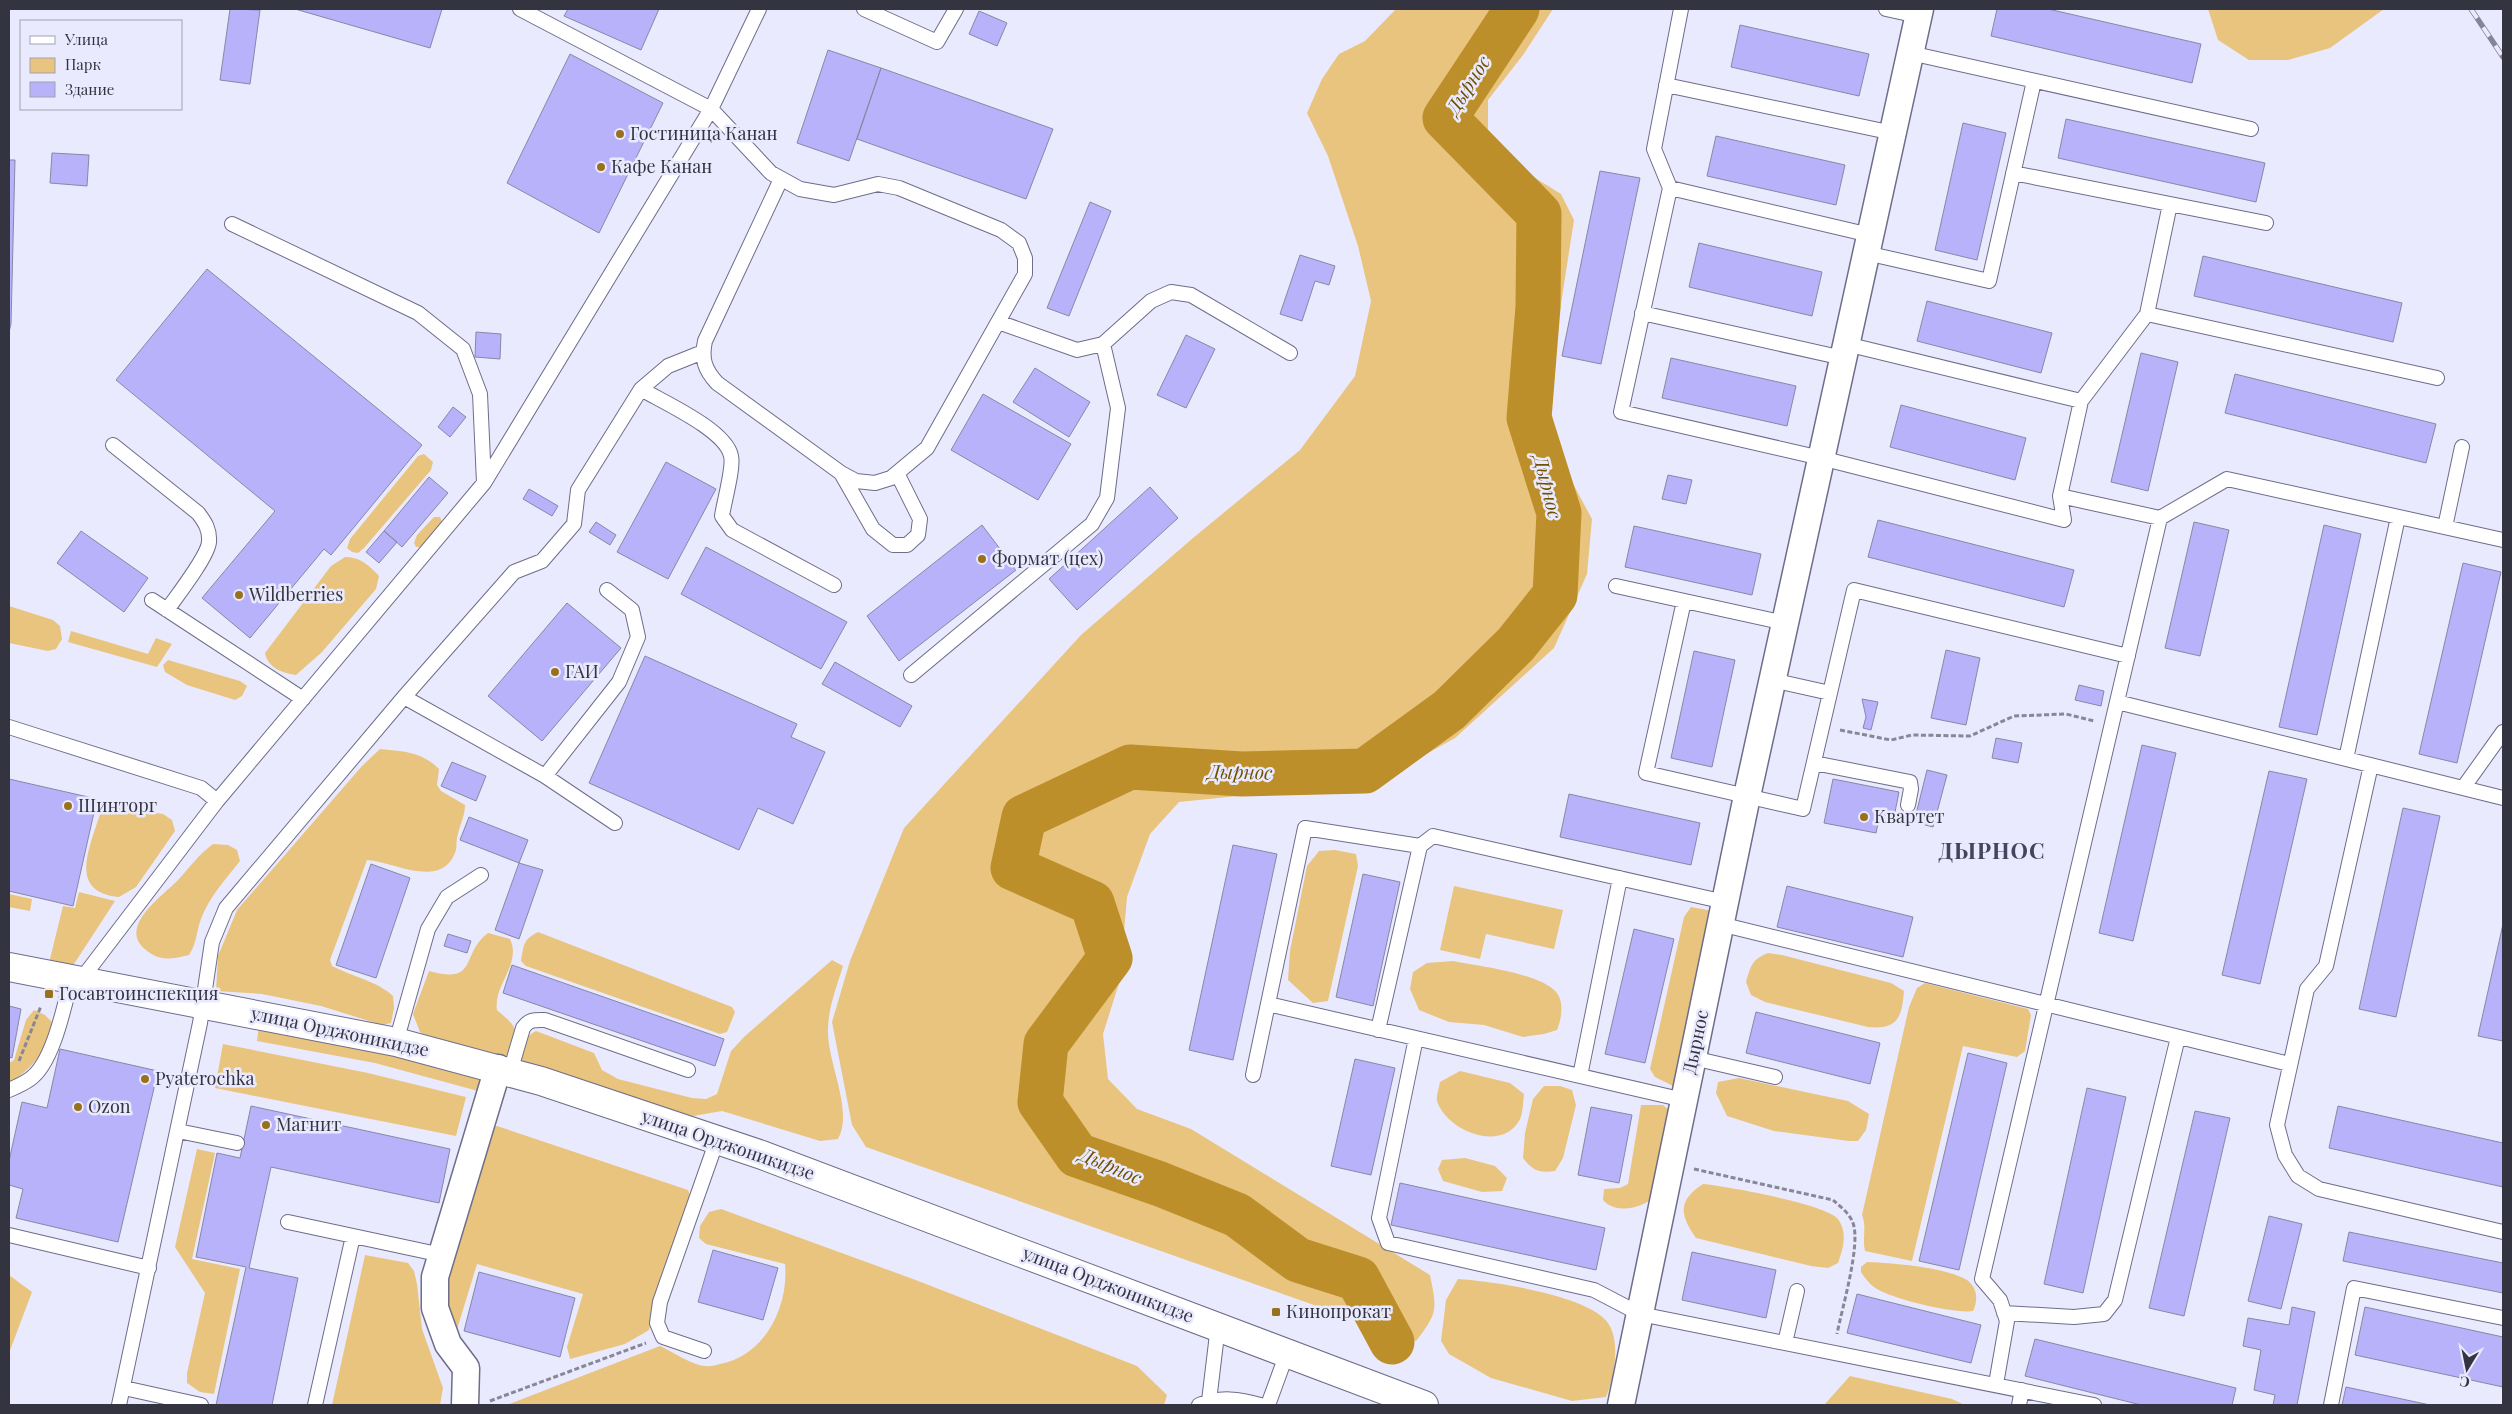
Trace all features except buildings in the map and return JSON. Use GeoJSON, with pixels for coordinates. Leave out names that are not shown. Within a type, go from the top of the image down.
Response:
{"type":"FeatureCollection","features":[{"type":"Feature","properties":{"kind":"main road","name":"улица Орджоникидзе"},"geometry":{"type":"LineString","coordinates":[[9,967],[396,1042],[504,1070],[717,1140],[1218,1326],[1424,1405]]}},
{"type":"Feature","properties":{"kind":"street","name":"Дырнос"},"geometry":{"type":"LineString","coordinates":[[1621,1405],[1747,796],[1919,12]]}},
{"type":"Feature","properties":{"kind":"street"},"geometry":{"type":"LineString","coordinates":[[476,1404],[466,1368],[448,1344],[435,1308],[435,1277],[504,1070]]}},
{"type":"Feature","properties":{"kind":"lane"},"geometry":{"type":"LineString","coordinates":[[520,9],[711,109],[771,173],[800,189],[834,195],[878,184],[899,188],[1001,230],[1018,243],[1025,258],[1025,274],[927,448],[897,474],[875,483],[856,481],[841,473],[717,383],[708,373],[703,363],[704,341],[781,179]]}},
{"type":"Feature","properties":{"kind":"lane"},"geometry":{"type":"LineString","coordinates":[[9,1090],[31,1079],[44,1063],[75,981],[217,800],[484,483],[711,109],[759,9]]}},
{"type":"Feature","properties":{"kind":"lane"},"geometry":{"type":"LineString","coordinates":[[864,9],[937,42],[956,9]]}},
{"type":"Feature","properties":{"kind":"lane"},"geometry":{"type":"LineString","coordinates":[[1681,9],[1654,149],[1670,188],[1621,412],[1821,458],[2064,520],[2060,496],[2081,401],[2147,314],[2170,204]]}},
{"type":"Feature","properties":{"kind":"lane"},"geometry":{"type":"LineString","coordinates":[[1886,9],[1919,12]]}},
{"type":"Feature","properties":{"kind":"lane"},"geometry":{"type":"LineString","coordinates":[[1910,53],[2251,129]]}},
{"type":"Feature","properties":{"kind":"lane"},"geometry":{"type":"LineString","coordinates":[[1670,188],[1868,244],[1989,281],[2034,81]]}},
{"type":"Feature","properties":{"kind":"lane"},"geometry":{"type":"LineString","coordinates":[[1666,85],[1893,133]]}},
{"type":"Feature","properties":{"kind":"lane"},"geometry":{"type":"LineString","coordinates":[[2013,173],[2266,223]]}},
{"type":"Feature","properties":{"kind":"lane"},"geometry":{"type":"LineString","coordinates":[[232,224],[418,313],[463,349],[480,394],[484,483]]}},
{"type":"Feature","properties":{"kind":"lane"},"geometry":{"type":"LineString","coordinates":[[998,322],[1077,350],[1103,344],[1151,301],[1170,292],[1191,296],[1290,353]]}},
{"type":"Feature","properties":{"kind":"lane"},"geometry":{"type":"LineString","coordinates":[[1642,313],[1845,351],[2081,401]]}},
{"type":"Feature","properties":{"kind":"lane"},"geometry":{"type":"LineString","coordinates":[[2147,314],[2437,378]]}},
{"type":"Feature","properties":{"kind":"lane"},"geometry":{"type":"LineString","coordinates":[[912,675],[1092,524],[1107,498],[1118,408],[1103,344]]}},
{"type":"Feature","properties":{"kind":"lane"},"geometry":{"type":"LineString","coordinates":[[119,1405],[178,1131],[203,1004],[212,942],[226,908],[404,697],[514,572],[542,561],[574,524],[578,490],[641,389],[668,366],[703,352]]}},
{"type":"Feature","properties":{"kind":"lane"},"geometry":{"type":"LineString","coordinates":[[641,389],[717,434],[728,445],[732,458],[722,516],[732,530],[834,586]]}},
{"type":"Feature","properties":{"kind":"lane"},"geometry":{"type":"LineString","coordinates":[[114,445],[198,513],[208,527],[209,543],[205,554],[167,610]]}},
{"type":"Feature","properties":{"kind":"lane"},"geometry":{"type":"LineString","coordinates":[[2445,527],[2462,447]]}},
{"type":"Feature","properties":{"kind":"lane"},"geometry":{"type":"LineString","coordinates":[[841,473],[873,529],[893,545],[907,545],[918,535],[920,519],[897,474]]}},
{"type":"Feature","properties":{"kind":"lane"},"geometry":{"type":"LineString","coordinates":[[2060,496],[2160,518],[2227,479],[2503,540]]}},
{"type":"Feature","properties":{"kind":"lane"},"geometry":{"type":"LineString","coordinates":[[2346,759],[2398,517]]}},
{"type":"Feature","properties":{"kind":"lane"},"geometry":{"type":"LineString","coordinates":[[1996,1384],[2007,1321],[2000,1300],[1982,1278],[2160,518]]}},
{"type":"Feature","properties":{"kind":"lane"},"geometry":{"type":"LineString","coordinates":[[1616,586],[1785,623]]}},
{"type":"Feature","properties":{"kind":"lane"},"geometry":{"type":"LineString","coordinates":[[545,776],[619,682],[638,637],[632,610],[607,590]]}},
{"type":"Feature","properties":{"kind":"lane"},"geometry":{"type":"LineString","coordinates":[[1684,601],[1646,773],[1803,810],[1854,590],[2128,656]]}},
{"type":"Feature","properties":{"kind":"lane"},"geometry":{"type":"LineString","coordinates":[[152,600],[303,699]]}},
{"type":"Feature","properties":{"kind":"lane"},"geometry":{"type":"LineString","coordinates":[[1772,680],[1830,693]]}},
{"type":"Feature","properties":{"kind":"lane"},"geometry":{"type":"LineString","coordinates":[[404,697],[545,776],[615,823]]}},
{"type":"Feature","properties":{"kind":"lane"},"geometry":{"type":"LineString","coordinates":[[2117,702],[2503,798]]}},
{"type":"Feature","properties":{"kind":"lane"},"geometry":{"type":"LineString","coordinates":[[9,727],[201,788],[217,800]]}},
{"type":"Feature","properties":{"kind":"lane"},"geometry":{"type":"LineString","coordinates":[[2463,788],[2503,732]]}},
{"type":"Feature","properties":{"kind":"lane"},"geometry":{"type":"LineString","coordinates":[[1814,763],[1910,782],[1911,789],[1908,804]]}},
{"type":"Feature","properties":{"kind":"lane"},"geometry":{"type":"LineString","coordinates":[[2371,765],[2326,966],[2306,989],[2289,1064],[2277,1125],[2284,1155],[2298,1176],[2320,1189],[2503,1232]]}},
{"type":"Feature","properties":{"kind":"lane"},"geometry":{"type":"LineString","coordinates":[[1253,1075],[1305,828],[1420,846]]}},
{"type":"Feature","properties":{"kind":"lane"},"geometry":{"type":"LineString","coordinates":[[1378,1030],[1420,846],[1433,836],[1620,878],[1723,913],[2046,1004],[2289,1064]]}},
{"type":"Feature","properties":{"kind":"lane"},"geometry":{"type":"LineString","coordinates":[[396,1042],[428,929],[447,897],[481,875]]}},
{"type":"Feature","properties":{"kind":"lane"},"geometry":{"type":"LineString","coordinates":[[1580,1076],[1620,878]]}},
{"type":"Feature","properties":{"kind":"lane"},"geometry":{"type":"LineString","coordinates":[[1268,1004],[1684,1100]]}},
{"type":"Feature","properties":{"kind":"lane"},"geometry":{"type":"LineString","coordinates":[[504,1070],[526,1022],[532,1020],[545,1020],[688,1070]]}},
{"type":"Feature","properties":{"kind":"lane"},"geometry":{"type":"LineString","coordinates":[[2004,1313],[2074,1317],[2104,1314],[2115,1300],[2178,1037]]}},
{"type":"Feature","properties":{"kind":"lane"},"geometry":{"type":"LineString","coordinates":[[1416,1038],[1379,1218],[1388,1243],[1594,1290],[1640,1314],[2094,1405]]}},
{"type":"Feature","properties":{"kind":"lane"},"geometry":{"type":"LineString","coordinates":[[1693,1058],[1775,1077]]}},
{"type":"Feature","properties":{"kind":"lane"},"geometry":{"type":"LineString","coordinates":[[178,1131],[237,1143]]}},
{"type":"Feature","properties":{"kind":"lane"},"geometry":{"type":"LineString","coordinates":[[704,1351],[662,1337],[657,1323],[660,1302],[717,1140]]}},
{"type":"Feature","properties":{"kind":"lane"},"geometry":{"type":"LineString","coordinates":[[288,1222],[442,1255]]}},
{"type":"Feature","properties":{"kind":"lane"},"geometry":{"type":"LineString","coordinates":[[9,1235],[149,1268]]}},
{"type":"Feature","properties":{"kind":"lane"},"geometry":{"type":"LineString","coordinates":[[315,1405],[353,1236]]}},
{"type":"Feature","properties":{"kind":"lane"},"geometry":{"type":"LineString","coordinates":[[2331,1405],[2354,1288],[2503,1318]]}},
{"type":"Feature","properties":{"kind":"lane"},"geometry":{"type":"LineString","coordinates":[[1785,1342],[1797,1291]]}},
{"type":"Feature","properties":{"kind":"lane"},"geometry":{"type":"LineString","coordinates":[[1218,1326],[1204,1403],[1239,1399],[1260,1405]]}},
{"type":"Feature","properties":{"kind":"lane"},"geometry":{"type":"LineString","coordinates":[[1268,1405],[1286,1352]]}},
{"type":"Feature","properties":{"kind":"lane"},"geometry":{"type":"LineString","coordinates":[[124,1388],[201,1405]]}},
{"type":"Feature","properties":{"kind":"lane"},"geometry":{"type":"LineString","coordinates":[[2019,1405],[2022,1390]]}},
{"type":"Feature","properties":{"kind":"path"},"geometry":{"type":"LineString","coordinates":[[1822,726],[1891,740],[1912,735],[1970,736],[2014,716],[2066,714],[2112,725]]}},
{"type":"Feature","properties":{"kind":"path"},"geometry":{"type":"LineString","coordinates":[[16,1067],[41,1006]]}},
{"type":"Feature","properties":{"kind":"path"},"geometry":{"type":"LineString","coordinates":[[1671,1164],[1833,1200],[1846,1212],[1853,1222],[1856,1240],[1837,1334],[1839,1345],[1846,1354]]}},
{"type":"Feature","properties":{"kind":"path"},"geometry":{"type":"LineString","coordinates":[[476,1404],[662,1337]]}},
{"type":"Feature","properties":{"kind":"green space"},"geometry":{"type":"Polygon","coordinates":[[[1396,9],[1553,9],[1523,55],[1488,100],[1488,133],[1516,166],[1561,194],[1574,220],[1547,394],[1564,467],[1592,519],[1587,574],[1554,648],[1455,738],[1376,782],[1179,802],[1150,834],[1127,897],[1120,980],[1103,1034],[1108,1079],[1137,1109],[1191,1129],[1430,1275],[1434,1296],[1434,1310],[1428,1324],[1416,1341],[866,1147],[852,1125],[832,1022],[850,961],[904,828],[1081,635],[1193,538],[1300,450],[1355,376],[1371,301],[1358,246],[1328,156],[1307,113],[1322,79],[1339,54],[1365,41],[1396,9]]]}},
{"type":"Feature","properties":{"kind":"green space"},"geometry":{"type":"Polygon","coordinates":[[[2208,9],[2384,9],[2330,48],[2288,60],[2249,60],[2218,40],[2208,9]]]}},
{"type":"Feature","properties":{"kind":"green space"},"geometry":{"type":"Polygon","coordinates":[[[424,454],[433,462],[431,470],[364,548],[358,553],[352,552],[347,548],[350,539],[418,456],[424,454]]]}},
{"type":"Feature","properties":{"kind":"green space"},"geometry":{"type":"Polygon","coordinates":[[[434,517],[440,517],[442,522],[421,547],[416,547],[414,543],[417,535],[434,517]]]}},
{"type":"Feature","properties":{"kind":"green space"},"geometry":{"type":"Polygon","coordinates":[[[345,557],[360,560],[379,576],[376,589],[322,652],[296,675],[276,669],[269,662],[265,653],[331,566],[345,557]]]}},
{"type":"Feature","properties":{"kind":"green space"},"geometry":{"type":"Polygon","coordinates":[[[9,606],[53,620],[60,626],[62,639],[56,649],[48,651],[9,643],[9,606]]]}},
{"type":"Feature","properties":{"kind":"green space"},"geometry":{"type":"Polygon","coordinates":[[[71,631],[148,654],[156,638],[172,644],[157,667],[68,642],[71,631]]]}},
{"type":"Feature","properties":{"kind":"green space"},"geometry":{"type":"Polygon","coordinates":[[[168,660],[240,681],[247,686],[242,696],[235,700],[187,685],[165,672],[163,665],[168,660]]]}},
{"type":"Feature","properties":{"kind":"green space"},"geometry":{"type":"Polygon","coordinates":[[[380,749],[412,753],[433,763],[439,769],[437,785],[441,791],[465,805],[456,850],[450,862],[441,869],[430,872],[417,871],[367,860],[330,960],[332,966],[373,983],[393,996],[394,1008],[391,1023],[382,1025],[321,1006],[262,994],[216,991],[218,956],[237,910],[362,766],[380,749]]]}},
{"type":"Feature","properties":{"kind":"green space"},"geometry":{"type":"Polygon","coordinates":[[[118,807],[163,814],[172,820],[175,831],[136,887],[119,897],[103,893],[93,887],[88,877],[86,866],[91,840],[100,814],[108,808],[118,807]]]}},
{"type":"Feature","properties":{"kind":"green space"},"geometry":{"type":"Polygon","coordinates":[[[213,844],[228,845],[237,850],[240,861],[208,903],[201,919],[192,951],[189,955],[167,959],[151,954],[138,941],[136,931],[139,922],[154,903],[213,844]]]}},
{"type":"Feature","properties":{"kind":"green space"},"geometry":{"type":"Polygon","coordinates":[[[1335,850],[1356,854],[1358,866],[1328,1001],[1313,1003],[1288,980],[1290,951],[1307,866],[1319,851],[1335,850]]]}},
{"type":"Feature","properties":{"kind":"green space"},"geometry":{"type":"Polygon","coordinates":[[[1454,886],[1563,910],[1554,949],[1486,934],[1480,959],[1440,950],[1454,886]]]}},
{"type":"Feature","properties":{"kind":"green space"},"geometry":{"type":"Polygon","coordinates":[[[79,892],[115,901],[74,964],[70,966],[49,963],[63,906],[75,908],[79,892]]]}},
{"type":"Feature","properties":{"kind":"green space"},"geometry":{"type":"Polygon","coordinates":[[[9,894],[32,899],[30,911],[9,907],[9,894]]]}},
{"type":"Feature","properties":{"kind":"green space"},"geometry":{"type":"Polygon","coordinates":[[[1691,907],[1713,911],[1675,1087],[1655,1077],[1650,1069],[1684,917],[1691,907]]]}},
{"type":"Feature","properties":{"kind":"green space"},"geometry":{"type":"Polygon","coordinates":[[[538,932],[732,1007],[735,1012],[727,1032],[720,1034],[526,966],[521,961],[524,946],[529,938],[538,932]]]}},
{"type":"Feature","properties":{"kind":"green space"},"geometry":{"type":"Polygon","coordinates":[[[488,933],[510,939],[513,948],[510,966],[499,992],[497,1010],[513,1025],[515,1034],[507,1055],[500,1058],[433,1040],[420,1032],[413,1014],[429,971],[455,974],[462,971],[479,941],[488,933]]]}},
{"type":"Feature","properties":{"kind":"green space"},"geometry":{"type":"Polygon","coordinates":[[[1768,953],[1891,983],[1904,991],[1902,1008],[1899,1015],[1892,1024],[1868,1027],[1765,1002],[1751,995],[1746,982],[1752,964],[1758,958],[1768,953]]]}},
{"type":"Feature","properties":{"kind":"green space"},"geometry":{"type":"Polygon","coordinates":[[[832,960],[843,966],[831,1005],[828,1022],[831,1057],[842,1101],[842,1128],[838,1139],[820,1141],[722,1111],[693,1116],[652,1107],[520,1061],[528,1036],[536,1031],[594,1053],[602,1070],[618,1079],[692,1098],[706,1099],[717,1094],[731,1051],[745,1036],[832,960]]]}},
{"type":"Feature","properties":{"kind":"green space"},"geometry":{"type":"Polygon","coordinates":[[[1453,961],[1513,972],[1544,983],[1555,990],[1560,999],[1561,1007],[1560,1022],[1557,1030],[1523,1037],[1484,1025],[1449,1022],[1419,1010],[1410,989],[1413,972],[1427,963],[1453,961]]]}},
{"type":"Feature","properties":{"kind":"green space"},"geometry":{"type":"Polygon","coordinates":[[[1925,983],[2028,1009],[2031,1015],[2025,1051],[2017,1057],[1963,1046],[1912,1261],[1865,1251],[1862,1215],[1909,1007],[1917,988],[1925,983]]]}},
{"type":"Feature","properties":{"kind":"green space"},"geometry":{"type":"Polygon","coordinates":[[[34,1010],[45,1015],[52,1022],[46,1042],[43,1050],[26,1071],[9,1083],[9,1063],[14,1060],[26,1020],[34,1010]]]}},
{"type":"Feature","properties":{"kind":"green space"},"geometry":{"type":"Polygon","coordinates":[[[259,1025],[389,1052],[482,1077],[478,1091],[375,1063],[257,1041],[259,1025]]]}},
{"type":"Feature","properties":{"kind":"green space"},"geometry":{"type":"Polygon","coordinates":[[[223,1044],[368,1073],[466,1097],[456,1136],[215,1088],[223,1044]]]}},
{"type":"Feature","properties":{"kind":"green space"},"geometry":{"type":"Polygon","coordinates":[[[1460,1071],[1510,1083],[1524,1094],[1519,1121],[1510,1131],[1499,1135],[1487,1136],[1474,1134],[1462,1129],[1442,1111],[1437,1101],[1440,1082],[1460,1071]]]}},
{"type":"Feature","properties":{"kind":"green space"},"geometry":{"type":"Polygon","coordinates":[[[1739,1078],[1848,1101],[1869,1114],[1866,1130],[1858,1141],[1849,1141],[1774,1131],[1727,1116],[1716,1093],[1718,1082],[1739,1078]]]}},
{"type":"Feature","properties":{"kind":"green space"},"geometry":{"type":"Polygon","coordinates":[[[1544,1086],[1560,1086],[1572,1090],[1576,1105],[1563,1158],[1555,1171],[1549,1172],[1537,1170],[1530,1166],[1523,1158],[1525,1133],[1533,1099],[1544,1086]]]}},
{"type":"Feature","properties":{"kind":"green space"},"geometry":{"type":"Polygon","coordinates":[[[1641,1105],[1663,1105],[1670,1111],[1653,1198],[1635,1207],[1614,1207],[1603,1200],[1604,1189],[1620,1188],[1628,1184],[1641,1105]]]}},
{"type":"Feature","properties":{"kind":"green space"},"geometry":{"type":"Polygon","coordinates":[[[497,1126],[688,1190],[691,1198],[671,1259],[657,1288],[649,1330],[625,1344],[570,1359],[567,1347],[583,1294],[477,1264],[455,1336],[441,1277],[487,1128],[497,1126]]]}},
{"type":"Feature","properties":{"kind":"green space"},"geometry":{"type":"Polygon","coordinates":[[[197,1149],[215,1153],[192,1259],[240,1269],[214,1394],[200,1392],[187,1383],[187,1373],[205,1293],[175,1247],[197,1149]]]}},
{"type":"Feature","properties":{"kind":"green space"},"geometry":{"type":"Polygon","coordinates":[[[1465,1158],[1495,1166],[1507,1178],[1502,1191],[1482,1192],[1443,1181],[1438,1169],[1442,1160],[1465,1158]]]}},
{"type":"Feature","properties":{"kind":"green space"},"geometry":{"type":"Polygon","coordinates":[[[1703,1184],[1732,1188],[1796,1202],[1830,1213],[1838,1219],[1844,1235],[1843,1247],[1838,1263],[1828,1268],[1811,1266],[1696,1238],[1684,1215],[1684,1209],[1685,1202],[1689,1196],[1703,1184]]]}},
{"type":"Feature","properties":{"kind":"green space"},"geometry":{"type":"Polygon","coordinates":[[[721,1209],[913,1279],[1137,1366],[1167,1395],[1164,1405],[507,1405],[660,1346],[689,1361],[707,1366],[736,1359],[750,1351],[771,1327],[778,1312],[783,1296],[785,1264],[706,1244],[699,1238],[700,1226],[709,1212],[721,1209]]]}},
{"type":"Feature","properties":{"kind":"green space"},"geometry":{"type":"Polygon","coordinates":[[[365,1255],[408,1263],[414,1271],[422,1329],[443,1388],[440,1405],[332,1405],[365,1255]]]}},
{"type":"Feature","properties":{"kind":"green space"},"geometry":{"type":"Polygon","coordinates":[[[1867,1262],[1918,1266],[1946,1272],[1967,1280],[1971,1283],[1976,1295],[1973,1311],[1938,1308],[1885,1293],[1872,1286],[1861,1272],[1861,1267],[1867,1262]]]}},
{"type":"Feature","properties":{"kind":"green space"},"geometry":{"type":"Polygon","coordinates":[[[9,1275],[32,1292],[9,1353],[9,1275]]]}},
{"type":"Feature","properties":{"kind":"green space"},"geometry":{"type":"Polygon","coordinates":[[[1458,1279],[1515,1286],[1538,1291],[1561,1297],[1597,1313],[1608,1323],[1614,1340],[1614,1370],[1606,1397],[1572,1401],[1491,1378],[1449,1354],[1441,1341],[1446,1300],[1458,1279]]]}},
{"type":"Feature","properties":{"kind":"green space"},"geometry":{"type":"Polygon","coordinates":[[[1850,1376],[1952,1399],[1965,1405],[1824,1405],[1850,1376]]]}},
{"type":"Feature","properties":{"kind":"waterway","name":"Дырнос"},"geometry":{"type":"LineString","coordinates":[[1392,1342],[1358,1279],[1298,1260],[1237,1215],[1160,1184],[1077,1155],[1040,1102],[1046,1044],[1110,958],[1092,903],[1013,868],[1024,817],[1130,767],[1242,774],[1365,771],[1449,710],[1516,644],[1555,595],[1559,513],[1529,418],[1538,307],[1539,214],[1445,118],[1517,9]]}},
{"type":"Feature","properties":{"kind":"railway"},"geometry":{"type":"LineString","coordinates":[[2471,9],[2503,57]]}},
{"type":"Feature","properties":{"kind":"place","name":"Гостиница Канан"},"geometry":{"type":"Point","coordinates":[620,134]}},
{"type":"Feature","properties":{"kind":"place","name":"Кафе Канан"},"geometry":{"type":"Point","coordinates":[601,167]}},
{"type":"Feature","properties":{"kind":"place","name":"Формат (цех)"},"geometry":{"type":"Point","coordinates":[982,559]}},
{"type":"Feature","properties":{"kind":"place","name":"Wildberries"},"geometry":{"type":"Point","coordinates":[239,595]}},
{"type":"Feature","properties":{"kind":"place","name":"ГАИ"},"geometry":{"type":"Point","coordinates":[555,672]}},
{"type":"Feature","properties":{"kind":"place","name":"Шинторг"},"geometry":{"type":"Point","coordinates":[68,806]}},
{"type":"Feature","properties":{"kind":"place","name":"Квартет"},"geometry":{"type":"Point","coordinates":[1864,817]}},
{"type":"Feature","properties":{"kind":"place","name":"Госавтоинспекция"},"geometry":{"type":"Point","coordinates":[49,994]}},
{"type":"Feature","properties":{"kind":"place","name":"Pyaterochka"},"geometry":{"type":"Point","coordinates":[145,1079]}},
{"type":"Feature","properties":{"kind":"place","name":"Ozon"},"geometry":{"type":"Point","coordinates":[78,1107]}},
{"type":"Feature","properties":{"kind":"place","name":"Магнит"},"geometry":{"type":"Point","coordinates":[266,1125]}},
{"type":"Feature","properties":{"kind":"place","name":"Кинопрокат"},"geometry":{"type":"Point","coordinates":[1276,1312]}},
{"type":"Feature","properties":{"kind":"district","name":"ДЫРНОС"},"geometry":{"type":"Point","coordinates":[1992,851]}}]}
